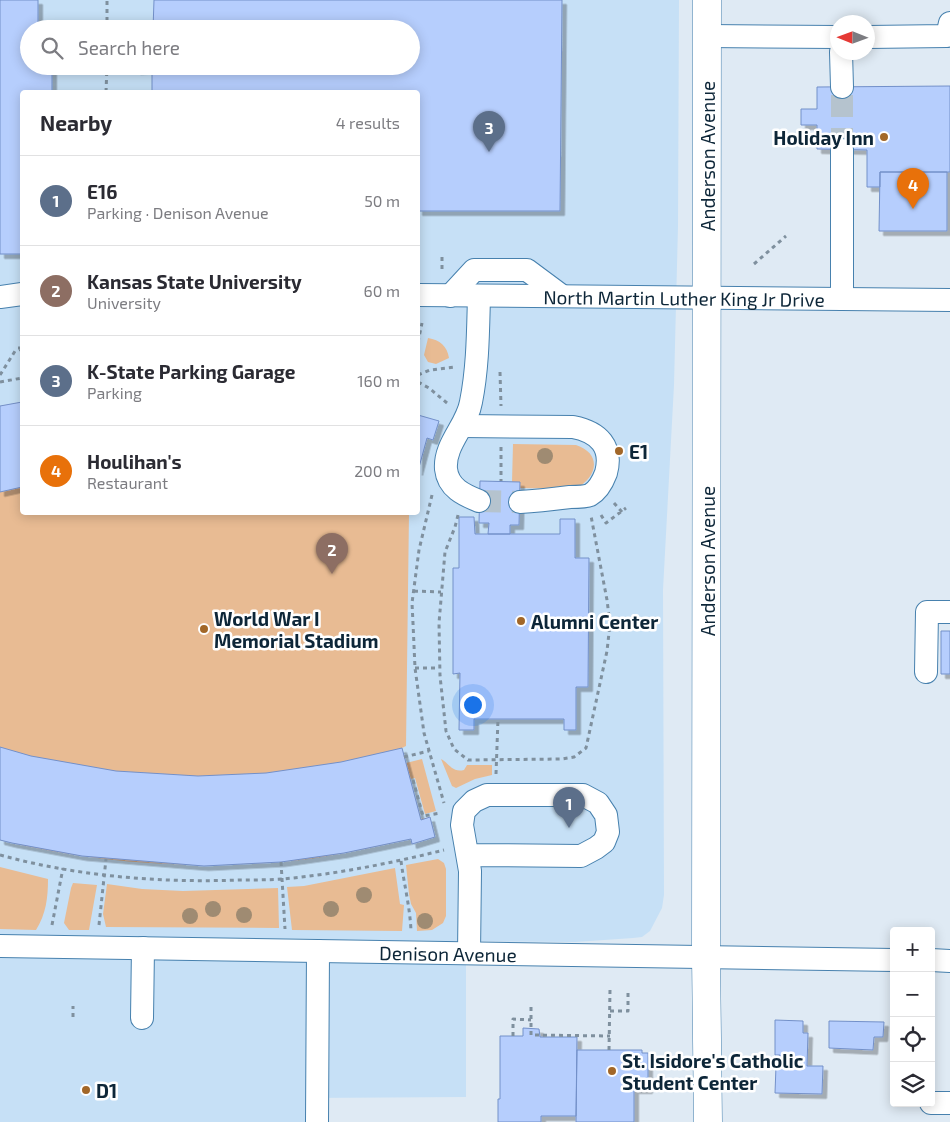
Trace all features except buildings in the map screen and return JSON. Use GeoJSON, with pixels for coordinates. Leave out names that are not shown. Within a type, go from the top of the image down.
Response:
{"type":"FeatureCollection","features":[{"type":"Feature","properties":{"kind":"main road","name":"Anderson Avenue"},"geometry":{"type":"LineString","coordinates":[[707,0],[706,956],[708,1122]]}},
{"type":"Feature","properties":{"kind":"street"},"geometry":{"type":"LineString","coordinates":[[875,37],[948,36],[950,23]]}},
{"type":"Feature","properties":{"kind":"street"},"geometry":{"type":"LineString","coordinates":[[707,36],[830,37]]}},
{"type":"Feature","properties":{"kind":"street"},"geometry":{"type":"LineString","coordinates":[[841,60],[842,87]]}},
{"type":"Feature","properties":{"kind":"street"},"geometry":{"type":"LineString","coordinates":[[842,150],[842,299]]}},
{"type":"Feature","properties":{"kind":"street"},"geometry":{"type":"LineString","coordinates":[[450,296],[474,270],[527,270],[562,296]]}},
{"type":"Feature","properties":{"kind":"street"},"geometry":{"type":"LineString","coordinates":[[0,297],[20,294]]}},
{"type":"Feature","properties":{"kind":"street","name":"North Martin Luther King Jr Drive"},"geometry":{"type":"LineString","coordinates":[[420,295],[950,300]]}},
{"type":"Feature","properties":{"kind":"street"},"geometry":{"type":"LineString","coordinates":[[479,296],[476,372],[471,404],[463,426],[448,451],[446,468],[447,476],[452,486],[463,495],[479,501]]}},
{"type":"Feature","properties":{"kind":"street"},"geometry":{"type":"LineString","coordinates":[[463,426],[574,427],[585,429],[597,437],[606,448],[609,463],[604,478],[589,495],[520,502]]}},
{"type":"Feature","properties":{"kind":"street"},"geometry":{"type":"LineString","coordinates":[[926,672],[927,612],[950,612]]}},
{"type":"Feature","properties":{"kind":"street"},"geometry":{"type":"LineString","coordinates":[[459,852],[581,856],[604,842],[608,832],[606,815],[598,803],[583,795],[486,795],[474,801],[464,811],[459,852],[470,871],[470,953]]}},
{"type":"Feature","properties":{"kind":"street","name":"Denison Avenue"},"geometry":{"type":"LineString","coordinates":[[0,946],[890,960]]}},
{"type":"Feature","properties":{"kind":"street"},"geometry":{"type":"LineString","coordinates":[[142,1018],[143,948]]}},
{"type":"Feature","properties":{"kind":"street"},"geometry":{"type":"LineString","coordinates":[[317,1122],[318,950]]}},
{"type":"Feature","properties":{"kind":"street"},"geometry":{"type":"LineString","coordinates":[[935,960],[950,961]]}},
{"type":"Feature","properties":{"kind":"street"},"geometry":{"type":"LineString","coordinates":[[935,1103],[950,1103]]}},
{"type":"Feature","properties":{"kind":"path"},"geometry":{"type":"LineString","coordinates":[[107,0],[107,20]]}},
{"type":"Feature","properties":{"kind":"path"},"geometry":{"type":"LineString","coordinates":[[106,90],[107,75]]}},
{"type":"Feature","properties":{"kind":"path"},"geometry":{"type":"LineString","coordinates":[[754,264],[786,236]]}},
{"type":"Feature","properties":{"kind":"path"},"geometry":{"type":"LineString","coordinates":[[420,332],[422,323]]}},
{"type":"Feature","properties":{"kind":"path"},"geometry":{"type":"LineString","coordinates":[[0,375],[17,348],[20,349]]}},
{"type":"Feature","properties":{"kind":"path"},"geometry":{"type":"LineString","coordinates":[[420,374],[430,370],[455,367]]}},
{"type":"Feature","properties":{"kind":"path"},"geometry":{"type":"LineString","coordinates":[[500,371],[501,407]]}},
{"type":"Feature","properties":{"kind":"path"},"geometry":{"type":"LineString","coordinates":[[0,382],[20,378]]}},
{"type":"Feature","properties":{"kind":"path"},"geometry":{"type":"LineString","coordinates":[[420,383],[450,405]]}},
{"type":"Feature","properties":{"kind":"path"},"geometry":{"type":"LineString","coordinates":[[501,444],[501,481]]}},
{"type":"Feature","properties":{"kind":"path"},"geometry":{"type":"LineString","coordinates":[[413,780],[423,816],[446,810],[424,733],[415,668],[412,603],[419,550],[432,492]]}},
{"type":"Feature","properties":{"kind":"path"},"geometry":{"type":"LineString","coordinates":[[597,508],[606,523],[626,508]]}},
{"type":"Feature","properties":{"kind":"path"},"geometry":{"type":"LineString","coordinates":[[459,510],[455,527],[444,552],[439,623],[440,668],[446,730],[454,749],[468,760],[562,760],[574,757],[586,748],[607,651],[610,624],[590,511]]}},
{"type":"Feature","properties":{"kind":"path"},"geometry":{"type":"LineString","coordinates":[[414,591],[441,592]]}},
{"type":"Feature","properties":{"kind":"path"},"geometry":{"type":"LineString","coordinates":[[415,668],[440,668]]}},
{"type":"Feature","properties":{"kind":"path"},"geometry":{"type":"LineString","coordinates":[[496,778],[498,719]]}},
{"type":"Feature","properties":{"kind":"path"},"geometry":{"type":"LineString","coordinates":[[404,757],[429,751]]}},
{"type":"Feature","properties":{"kind":"path"},"geometry":{"type":"LineString","coordinates":[[0,855],[63,868],[105,874],[204,882],[283,879],[459,852]]}},
{"type":"Feature","properties":{"kind":"path"},"geometry":{"type":"LineString","coordinates":[[101,915],[106,859]]}},
{"type":"Feature","properties":{"kind":"path"},"geometry":{"type":"LineString","coordinates":[[401,860],[410,914],[411,934]]}},
{"type":"Feature","properties":{"kind":"path"},"geometry":{"type":"LineString","coordinates":[[282,862],[284,918]]}},
{"type":"Feature","properties":{"kind":"path"},"geometry":{"type":"LineString","coordinates":[[52,926],[63,868]]}},
{"type":"Feature","properties":{"kind":"path"},"geometry":{"type":"LineString","coordinates":[[609,1050],[610,990]]}},
{"type":"Feature","properties":{"kind":"path"},"geometry":{"type":"LineString","coordinates":[[610,1011],[628,1011],[628,990]]}},
{"type":"Feature","properties":{"kind":"path"},"geometry":{"type":"LineString","coordinates":[[73,1006],[73,1017]]}},
{"type":"Feature","properties":{"kind":"path"},"geometry":{"type":"LineString","coordinates":[[531,1007],[531,1035],[610,1036]]}},
{"type":"Feature","properties":{"kind":"path"},"geometry":{"type":"LineString","coordinates":[[513,1036],[513,1020],[531,1020]]}},
{"type":"Feature","properties":{"kind":"shaded area"},"geometry":{"type":"Polygon","coordinates":[[[0,0],[679,0],[678,226],[674,385],[663,590],[664,895],[662,908],[650,931],[642,937],[575,942],[466,941],[466,1097],[306,1098],[305,1122],[0,1122],[0,0]]]}},
{"type":"Feature","properties":{"kind":"shaded area"},"geometry":{"type":"Polygon","coordinates":[[[428,338],[442,344],[447,350],[449,358],[436,364],[428,362],[424,355],[428,338]]]}},
{"type":"Feature","properties":{"kind":"shaded area","name":"World War I Memorial Stadium"},"geometry":{"type":"Polygon","coordinates":[[[20,402],[20,515],[409,515],[406,746],[402,748],[406,763],[422,759],[436,811],[425,814],[415,778],[410,779],[421,819],[430,817],[435,837],[412,844],[411,839],[346,853],[296,861],[209,865],[104,859],[34,848],[0,840],[0,406],[20,402]]]}},
{"type":"Feature","properties":{"kind":"shaded area"},"geometry":{"type":"Polygon","coordinates":[[[513,444],[576,445],[585,449],[590,454],[594,466],[592,473],[588,479],[575,489],[520,488],[520,482],[512,482],[513,444]]]}},
{"type":"Feature","properties":{"kind":"shaded area"},"geometry":{"type":"Polygon","coordinates":[[[441,759],[454,769],[460,771],[464,770],[467,765],[492,765],[492,775],[475,779],[456,788],[452,786],[441,759]]]}},
{"type":"Feature","properties":{"kind":"shaded area"},"geometry":{"type":"Polygon","coordinates":[[[438,859],[444,863],[446,869],[446,916],[443,923],[432,930],[417,931],[416,913],[411,904],[406,865],[438,859]]]}},
{"type":"Feature","properties":{"kind":"shaded area"},"geometry":{"type":"Polygon","coordinates":[[[0,867],[48,879],[46,906],[36,930],[0,929],[0,867]]]}},
{"type":"Feature","properties":{"kind":"shaded area"},"geometry":{"type":"Polygon","coordinates":[[[395,868],[400,904],[404,905],[402,931],[292,930],[287,887],[304,886],[395,868]]]}},
{"type":"Feature","properties":{"kind":"shaded area"},"geometry":{"type":"Polygon","coordinates":[[[73,883],[97,885],[89,930],[69,930],[64,923],[73,883]]]}},
{"type":"Feature","properties":{"kind":"shaded area"},"geometry":{"type":"Polygon","coordinates":[[[107,884],[142,889],[183,891],[278,888],[279,928],[106,927],[103,914],[107,884]]]}},
{"type":"Feature","properties":{"kind":"tunnel"},"geometry":{"type":"LineString","coordinates":[[842,87],[842,150]]}},
{"type":"Feature","properties":{"kind":"tunnel"},"geometry":{"type":"LineString","coordinates":[[479,501],[520,502]]}},
{"type":"Feature","properties":{"kind":"place","name":"Holiday Inn"},"geometry":{"type":"Point","coordinates":[884,137]}},
{"type":"Feature","properties":{"kind":"place","name":"K-State Parking Garage"},"geometry":{"type":"Point","coordinates":[489,152]}},
{"type":"Feature","properties":{"kind":"place","name":"Houlihan's"},"geometry":{"type":"Point","coordinates":[913,209]}},
{"type":"Feature","properties":{"kind":"place","name":"E1"},"geometry":{"type":"Point","coordinates":[619,451]}},
{"type":"Feature","properties":{"kind":"place","name":"Kansas State University"},"geometry":{"type":"Point","coordinates":[332,574]}},
{"type":"Feature","properties":{"kind":"place","name":"Alumni Center"},"geometry":{"type":"Point","coordinates":[521,621]}},
{"type":"Feature","properties":{"kind":"place","name":"World War I Memorial Stadium"},"geometry":{"type":"Point","coordinates":[204,629]}},
{"type":"Feature","properties":{"kind":"place","name":"E16"},"geometry":{"type":"Point","coordinates":[569,828]}},
{"type":"Feature","properties":{"kind":"place","name":"St. Isidore's Catholic Student Center"},"geometry":{"type":"Point","coordinates":[612,1071]}},
{"type":"Feature","properties":{"kind":"place","name":"D1"},"geometry":{"type":"Point","coordinates":[86,1090]}}]}
